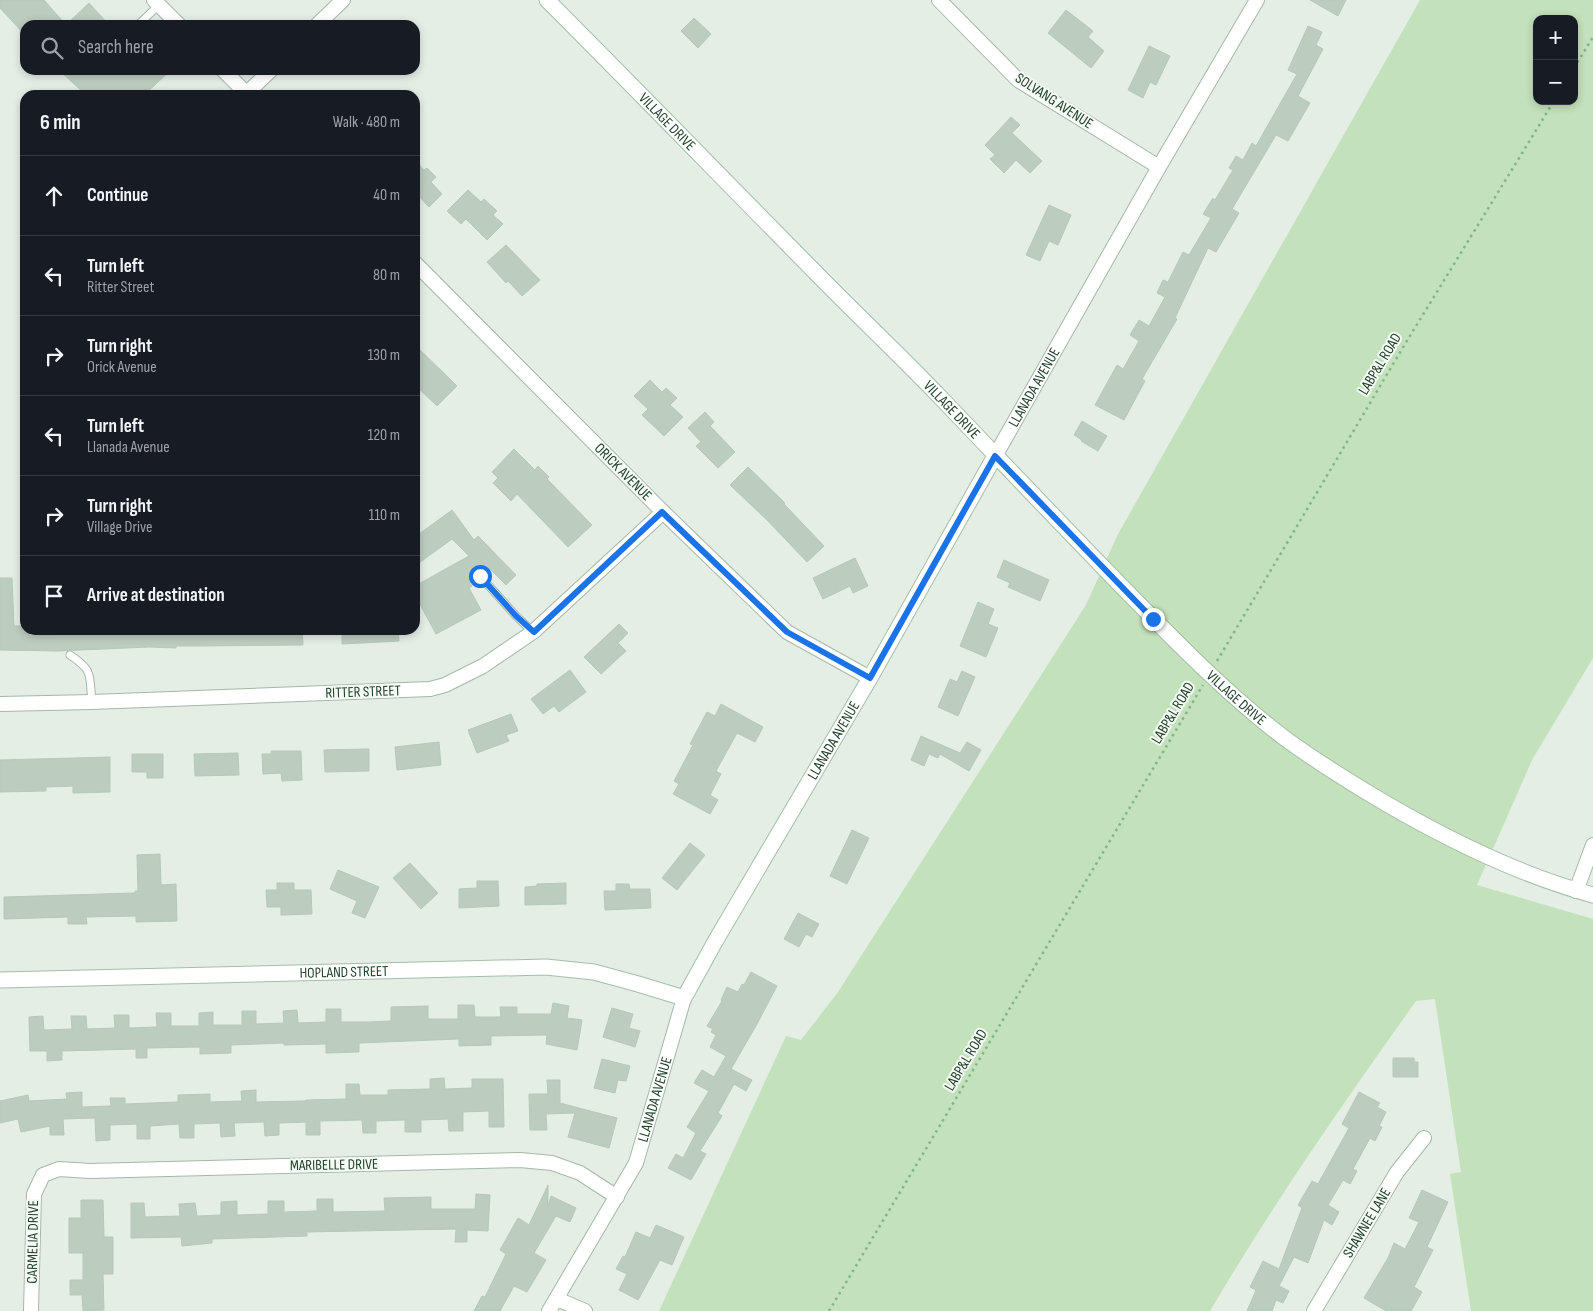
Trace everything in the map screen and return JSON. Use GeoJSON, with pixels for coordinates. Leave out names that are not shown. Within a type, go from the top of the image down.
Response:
{"type":"FeatureCollection","features":[{"type":"Feature","properties":{"kind":"main road","name":"VILLAGE DRIVE"},"geometry":{"type":"LineString","coordinates":[[547,0],[818,276],[939,396],[1103,568],[1209,674],[1284,737],[1335,772],[1390,806],[1447,838],[1508,865],[1576,891],[1593,895]]}},
{"type":"Feature","properties":{"kind":"main road","name":"LLANADA AVENUE"},"geometry":{"type":"LineString","coordinates":[[684,998],[870,678],[995,456]]}},
{"type":"Feature","properties":{"kind":"main road","name":"HOPLAND STREET"},"geometry":{"type":"LineString","coordinates":[[0,980],[546,967],[594,972],[684,998]]}},
{"type":"Feature","properties":{"kind":"street"},"geometry":{"type":"LineString","coordinates":[[322,20],[343,0]]}},
{"type":"Feature","properties":{"kind":"street","name":"SOLVANG AVENUE"},"geometry":{"type":"LineString","coordinates":[[939,0],[1018,80],[1159,167]]}},
{"type":"Feature","properties":{"kind":"street","name":"LLANADA AVENUE"},"geometry":{"type":"LineString","coordinates":[[995,456],[1159,167],[1258,0]]}},
{"type":"Feature","properties":{"kind":"street"},"geometry":{"type":"LineString","coordinates":[[156,2],[174,20]]}},
{"type":"Feature","properties":{"kind":"street"},"geometry":{"type":"LineString","coordinates":[[228,75],[243,90]]}},
{"type":"Feature","properties":{"kind":"street"},"geometry":{"type":"LineString","coordinates":[[251,90],[265,75]]}},
{"type":"Feature","properties":{"kind":"street","name":"ORICK AVENUE"},"geometry":{"type":"LineString","coordinates":[[420,268],[662,512],[787,632],[870,678]]}},
{"type":"Feature","properties":{"kind":"street","name":"RITTER STREET"},"geometry":{"type":"LineString","coordinates":[[0,704],[430,689],[445,685],[483,666],[534,632],[662,512]]}},
{"type":"Feature","properties":{"kind":"street"},"geometry":{"type":"LineString","coordinates":[[1576,891],[1593,845]]}},
{"type":"Feature","properties":{"kind":"street","name":"LLANADA AVENUE"},"geometry":{"type":"LineString","coordinates":[[549,1311],[636,1163],[684,998]]}},
{"type":"Feature","properties":{"kind":"street","name":"SHAWNEE LANE"},"geometry":{"type":"LineString","coordinates":[[1314,1311],[1396,1172],[1424,1138]]}},
{"type":"Feature","properties":{"kind":"street","name":"MARIBELLE DRIVE"},"geometry":{"type":"LineString","coordinates":[[43,1175],[59,1169],[90,1172],[520,1160],[552,1163],[580,1173],[617,1197]]}},
{"type":"Feature","properties":{"kind":"street","name":"CARMELIA DRIVE"},"geometry":{"type":"LineString","coordinates":[[31,1311],[34,1194],[43,1175]]}},
{"type":"Feature","properties":{"kind":"street"},"geometry":{"type":"LineString","coordinates":[[557,1299],[585,1311]]}},
{"type":"Feature","properties":{"kind":"lane"},"geometry":{"type":"LineString","coordinates":[[142,20],[156,2]]}},
{"type":"Feature","properties":{"kind":"lane"},"geometry":{"type":"LineString","coordinates":[[480,576],[516,616],[534,632]]}},
{"type":"Feature","properties":{"kind":"lane"},"geometry":{"type":"LineString","coordinates":[[70,655],[85,665],[89,674],[92,702]]}},
{"type":"Feature","properties":{"kind":"path"},"geometry":{"type":"LineString","coordinates":[[1578,61],[1593,37]]}},
{"type":"Feature","properties":{"kind":"path","name":"LABP&L ROAD"},"geometry":{"type":"LineString","coordinates":[[829,1311],[1405,344],[1552,105]]}},
{"type":"Feature","properties":{"kind":"green space"},"geometry":{"type":"Polygon","coordinates":[[[1420,0],[1593,0],[1593,658],[1532,760],[1477,885],[1593,919],[1593,1311],[1471,1311],[1450,1174],[1461,1172],[1435,999],[1416,1001],[1310,1154],[1210,1311],[659,1311],[786,1036],[801,1040],[838,992],[1086,605],[1117,536],[1420,0]]]}},
{"type":"Feature","properties":{"kind":"building"},"geometry":{"type":"Polygon","coordinates":[[[0,0],[44,0],[62,20],[20,20],[20,30],[0,8],[0,0]]]}},
{"type":"Feature","properties":{"kind":"building"},"geometry":{"type":"Polygon","coordinates":[[[1310,0],[1346,0],[1338,16],[1310,0]]]}},
{"type":"Feature","properties":{"kind":"building"},"geometry":{"type":"Polygon","coordinates":[[[89,3],[104,20],[71,20],[89,3]]]}},
{"type":"Feature","properties":{"kind":"building"},"geometry":{"type":"Polygon","coordinates":[[[1066,10],[1093,31],[1088,37],[1104,51],[1091,68],[1048,33],[1066,10]]]}},
{"type":"Feature","properties":{"kind":"building"},"geometry":{"type":"Polygon","coordinates":[[[694,18],[711,34],[698,48],[681,31],[694,18]]]}},
{"type":"Feature","properties":{"kind":"building"},"geometry":{"type":"Polygon","coordinates":[[[1308,26],[1322,32],[1316,45],[1323,49],[1298,96],[1310,103],[1288,141],[1276,135],[1232,209],[1239,213],[1216,252],[1208,248],[1175,318],[1177,319],[1142,379],[1145,381],[1124,420],[1095,405],[1117,365],[1123,369],[1139,341],[1130,335],[1139,320],[1149,326],[1165,297],[1157,293],[1163,280],[1168,282],[1183,252],[1189,255],[1211,218],[1203,214],[1213,198],[1215,200],[1233,170],[1229,168],[1236,156],[1243,160],[1252,143],[1256,146],[1297,74],[1288,70],[1308,26]]]}},
{"type":"Feature","properties":{"kind":"building"},"geometry":{"type":"Polygon","coordinates":[[[1149,46],[1170,56],[1156,85],[1150,82],[1143,98],[1128,90],[1149,46]]]}},
{"type":"Feature","properties":{"kind":"building"},"geometry":{"type":"Polygon","coordinates":[[[64,75],[166,75],[149,90],[81,90],[64,75]]]}},
{"type":"Feature","properties":{"kind":"building"},"geometry":{"type":"Polygon","coordinates":[[[1011,117],[1020,125],[1012,133],[1042,161],[1030,173],[1016,160],[1004,173],[990,159],[995,155],[985,145],[1011,117]]]}},
{"type":"Feature","properties":{"kind":"building"},"geometry":{"type":"Polygon","coordinates":[[[420,166],[424,170],[427,168],[436,177],[431,182],[442,194],[429,207],[420,197],[420,166]]]}},
{"type":"Feature","properties":{"kind":"building"},"geometry":{"type":"Polygon","coordinates":[[[468,190],[481,202],[484,199],[497,211],[493,215],[503,224],[487,240],[466,219],[461,224],[447,211],[468,190]]]}},
{"type":"Feature","properties":{"kind":"building"},"geometry":{"type":"Polygon","coordinates":[[[1049,205],[1071,215],[1058,245],[1049,241],[1040,261],[1026,255],[1049,205]]]}},
{"type":"Feature","properties":{"kind":"building"},"geometry":{"type":"Polygon","coordinates":[[[506,245],[540,280],[522,296],[508,281],[506,283],[487,262],[506,245]]]}},
{"type":"Feature","properties":{"kind":"building"},"geometry":{"type":"Polygon","coordinates":[[[420,350],[457,386],[437,406],[420,390],[420,350]]]}},
{"type":"Feature","properties":{"kind":"building"},"geometry":{"type":"Polygon","coordinates":[[[650,380],[662,392],[666,388],[677,398],[670,405],[683,417],[664,436],[642,415],[648,409],[634,396],[650,380]]]}},
{"type":"Feature","properties":{"kind":"building"},"geometry":{"type":"Polygon","coordinates":[[[705,412],[714,422],[710,426],[735,452],[718,468],[696,446],[701,442],[688,428],[705,412]]]}},
{"type":"Feature","properties":{"kind":"building"},"geometry":{"type":"Polygon","coordinates":[[[1082,421],[1107,436],[1098,451],[1074,435],[1082,421]]]}},
{"type":"Feature","properties":{"kind":"building"},"geometry":{"type":"Polygon","coordinates":[[[514,449],[535,470],[538,466],[549,477],[547,479],[592,525],[568,547],[517,494],[511,501],[493,483],[498,478],[492,472],[514,449]]]}},
{"type":"Feature","properties":{"kind":"building"},"geometry":{"type":"Polygon","coordinates":[[[748,467],[785,503],[824,546],[807,562],[730,485],[748,467]]]}},
{"type":"Feature","properties":{"kind":"building"},"geometry":{"type":"Polygon","coordinates":[[[452,510],[474,540],[478,536],[516,575],[506,585],[488,567],[483,572],[477,572],[475,578],[470,583],[472,586],[469,588],[481,610],[436,634],[420,604],[420,583],[469,556],[452,539],[420,562],[420,533],[452,510]]]}},
{"type":"Feature","properties":{"kind":"building"},"geometry":{"type":"Polygon","coordinates":[[[855,558],[868,586],[853,593],[850,586],[823,599],[813,578],[855,558]]]}},
{"type":"Feature","properties":{"kind":"building"},"geometry":{"type":"Polygon","coordinates":[[[1004,560],[1049,580],[1040,601],[1008,587],[1010,583],[997,577],[1004,560]]]}},
{"type":"Feature","properties":{"kind":"building"},"geometry":{"type":"Polygon","coordinates":[[[0,578],[12,578],[14,626],[20,626],[20,635],[302,635],[303,645],[176,646],[176,648],[149,647],[57,651],[0,650],[0,578]]]}},
{"type":"Feature","properties":{"kind":"building"},"geometry":{"type":"Polygon","coordinates":[[[978,602],[994,609],[988,624],[998,628],[986,657],[960,646],[978,602]]]}},
{"type":"Feature","properties":{"kind":"building"},"geometry":{"type":"Polygon","coordinates":[[[619,624],[628,633],[618,643],[626,651],[601,674],[584,657],[619,624]]]}},
{"type":"Feature","properties":{"kind":"building"},"geometry":{"type":"Polygon","coordinates":[[[342,635],[398,635],[399,641],[342,644],[342,635]]]}},
{"type":"Feature","properties":{"kind":"building"},"geometry":{"type":"Polygon","coordinates":[[[570,670],[586,692],[559,712],[554,706],[543,714],[531,699],[570,670]]]}},
{"type":"Feature","properties":{"kind":"building"},"geometry":{"type":"Polygon","coordinates":[[[962,671],[975,677],[958,716],[938,707],[950,679],[957,682],[962,671]]]}},
{"type":"Feature","properties":{"kind":"building"},"geometry":{"type":"Polygon","coordinates":[[[721,704],[763,727],[755,742],[737,733],[716,771],[721,774],[710,795],[718,800],[710,814],[673,794],[679,784],[674,781],[693,745],[690,744],[707,712],[715,716],[721,704]]]}},
{"type":"Feature","properties":{"kind":"building"},"geometry":{"type":"Polygon","coordinates":[[[511,714],[518,731],[506,735],[509,741],[477,753],[468,730],[511,714]]]}},
{"type":"Feature","properties":{"kind":"building"},"geometry":{"type":"Polygon","coordinates":[[[921,736],[960,753],[967,742],[981,750],[969,771],[940,754],[938,758],[929,754],[924,766],[911,760],[921,736]]]}},
{"type":"Feature","properties":{"kind":"building"},"geometry":{"type":"Polygon","coordinates":[[[439,742],[441,765],[397,770],[395,747],[439,742]]]}},
{"type":"Feature","properties":{"kind":"building"},"geometry":{"type":"Polygon","coordinates":[[[369,749],[369,771],[325,772],[324,750],[369,749]]]}},
{"type":"Feature","properties":{"kind":"building"},"geometry":{"type":"Polygon","coordinates":[[[271,751],[301,751],[302,780],[282,781],[281,773],[263,774],[262,754],[271,754],[271,751]]]}},
{"type":"Feature","properties":{"kind":"building"},"geometry":{"type":"Polygon","coordinates":[[[238,753],[239,775],[195,776],[194,754],[238,753]]]}},
{"type":"Feature","properties":{"kind":"building"},"geometry":{"type":"Polygon","coordinates":[[[132,754],[163,754],[163,778],[147,778],[147,772],[132,772],[132,754]]]}},
{"type":"Feature","properties":{"kind":"building"},"geometry":{"type":"Polygon","coordinates":[[[110,757],[110,792],[73,793],[73,786],[46,787],[46,791],[0,792],[0,760],[110,757]]]}},
{"type":"Feature","properties":{"kind":"building"},"geometry":{"type":"Polygon","coordinates":[[[852,830],[869,838],[847,884],[830,876],[852,830]]]}},
{"type":"Feature","properties":{"kind":"building"},"geometry":{"type":"Polygon","coordinates":[[[690,843],[705,855],[677,890],[662,878],[690,843]]]}},
{"type":"Feature","properties":{"kind":"building"},"geometry":{"type":"Polygon","coordinates":[[[160,854],[161,885],[176,884],[177,921],[136,922],[136,916],[86,917],[87,924],[68,924],[68,917],[4,919],[4,897],[135,893],[135,891],[138,891],[137,855],[160,854]]]}},
{"type":"Feature","properties":{"kind":"building"},"geometry":{"type":"Polygon","coordinates":[[[410,863],[438,893],[421,909],[393,878],[410,863]]]}},
{"type":"Feature","properties":{"kind":"building"},"geometry":{"type":"Polygon","coordinates":[[[338,870],[379,887],[365,918],[352,913],[357,901],[330,889],[338,870]]]}},
{"type":"Feature","properties":{"kind":"building"},"geometry":{"type":"Polygon","coordinates":[[[477,881],[498,881],[499,906],[459,908],[459,889],[477,888],[477,881]]]}},
{"type":"Feature","properties":{"kind":"building"},"geometry":{"type":"Polygon","coordinates":[[[277,883],[294,883],[294,890],[311,890],[312,914],[281,915],[281,907],[267,907],[266,890],[277,890],[277,883]]]}},
{"type":"Feature","properties":{"kind":"building"},"geometry":{"type":"Polygon","coordinates":[[[566,883],[566,904],[525,905],[525,887],[537,886],[537,884],[566,883]]]}},
{"type":"Feature","properties":{"kind":"building"},"geometry":{"type":"Polygon","coordinates":[[[616,884],[629,884],[630,889],[650,889],[651,908],[605,910],[604,891],[616,891],[616,884]]]}},
{"type":"Feature","properties":{"kind":"building"},"geometry":{"type":"Polygon","coordinates":[[[798,913],[819,924],[812,937],[806,934],[799,947],[784,939],[798,913]]]}},
{"type":"Feature","properties":{"kind":"building"},"geometry":{"type":"Polygon","coordinates":[[[751,972],[777,986],[731,1069],[752,1080],[746,1091],[734,1084],[718,1113],[722,1116],[700,1151],[706,1154],[691,1180],[668,1168],[676,1154],[683,1158],[696,1133],[687,1127],[709,1091],[694,1083],[702,1070],[714,1077],[726,1056],[710,1047],[716,1035],[711,1032],[713,1029],[707,1026],[722,1001],[727,987],[738,992],[751,972]]]}},
{"type":"Feature","properties":{"kind":"building"},"geometry":{"type":"Polygon","coordinates":[[[553,1003],[569,1006],[567,1018],[582,1020],[577,1050],[546,1044],[547,1035],[491,1036],[491,1045],[459,1046],[459,1039],[359,1043],[359,1052],[326,1053],[326,1044],[284,1045],[284,1043],[231,1045],[231,1053],[200,1054],[200,1047],[147,1048],[147,1058],[136,1058],[136,1049],[62,1051],[62,1060],[47,1061],[47,1051],[30,1051],[29,1017],[43,1016],[44,1030],[72,1029],[71,1016],[86,1016],[87,1029],[115,1028],[114,1015],[129,1015],[129,1028],[157,1027],[156,1013],[171,1013],[171,1026],[199,1026],[199,1013],[213,1012],[213,1025],[242,1025],[242,1011],[256,1011],[256,1024],[284,1023],[283,1011],[297,1010],[298,1023],[326,1022],[326,1009],[341,1009],[341,1022],[369,1022],[391,1021],[391,1007],[428,1006],[428,1019],[458,1019],[458,1005],[474,1005],[475,1017],[501,1017],[500,1007],[517,1007],[517,1014],[551,1014],[553,1003]]]}},
{"type":"Feature","properties":{"kind":"building"},"geometry":{"type":"Polygon","coordinates":[[[612,1008],[633,1014],[629,1028],[640,1031],[635,1047],[603,1037],[612,1008]]]}},
{"type":"Feature","properties":{"kind":"building"},"geometry":{"type":"Polygon","coordinates":[[[1393,1058],[1414,1058],[1414,1062],[1418,1062],[1418,1077],[1393,1077],[1393,1058]]]}},
{"type":"Feature","properties":{"kind":"building"},"geometry":{"type":"Polygon","coordinates":[[[602,1059],[630,1066],[626,1081],[618,1080],[615,1093],[594,1088],[602,1059]]]}},
{"type":"Feature","properties":{"kind":"building"},"geometry":{"type":"Polygon","coordinates":[[[444,1078],[445,1089],[472,1088],[472,1079],[503,1079],[504,1127],[489,1127],[489,1111],[463,1112],[463,1131],[449,1131],[448,1119],[421,1120],[421,1132],[405,1132],[405,1120],[376,1121],[376,1133],[363,1133],[362,1120],[320,1121],[320,1135],[306,1135],[306,1122],[279,1123],[279,1135],[265,1136],[264,1122],[234,1123],[235,1136],[221,1137],[220,1123],[194,1124],[194,1138],[180,1138],[179,1124],[150,1126],[150,1139],[137,1139],[137,1124],[110,1125],[110,1140],[96,1141],[95,1118],[63,1119],[64,1135],[50,1135],[50,1126],[21,1132],[18,1119],[0,1123],[0,1101],[28,1095],[29,1101],[67,1099],[66,1093],[82,1092],[82,1107],[111,1106],[110,1098],[125,1098],[125,1104],[178,1102],[178,1095],[210,1094],[210,1102],[242,1101],[241,1091],[256,1090],[256,1102],[306,1101],[346,1099],[346,1084],[359,1084],[360,1095],[388,1095],[388,1090],[430,1089],[430,1079],[444,1078]]]}},
{"type":"Feature","properties":{"kind":"building"},"geometry":{"type":"Polygon","coordinates":[[[547,1080],[560,1080],[560,1103],[617,1118],[609,1148],[568,1137],[575,1113],[546,1114],[547,1130],[530,1130],[529,1094],[548,1094],[547,1080]]]}},
{"type":"Feature","properties":{"kind":"building"},"geometry":{"type":"Polygon","coordinates":[[[1359,1092],[1380,1103],[1377,1107],[1386,1112],[1379,1126],[1382,1127],[1375,1141],[1370,1138],[1353,1169],[1357,1171],[1350,1184],[1343,1180],[1328,1205],[1339,1212],[1332,1225],[1324,1220],[1308,1263],[1294,1257],[1279,1286],[1289,1291],[1283,1303],[1276,1300],[1272,1311],[1247,1311],[1256,1290],[1250,1287],[1263,1261],[1279,1269],[1302,1208],[1298,1205],[1312,1181],[1318,1184],[1349,1128],[1342,1124],[1359,1092]]]}},
{"type":"Feature","properties":{"kind":"building"},"geometry":{"type":"Polygon","coordinates":[[[548,1185],[548,1207],[551,1196],[576,1208],[570,1222],[556,1216],[534,1253],[546,1260],[527,1292],[514,1286],[500,1311],[474,1311],[482,1296],[485,1297],[506,1254],[500,1250],[518,1218],[529,1225],[548,1185]]]}},
{"type":"Feature","properties":{"kind":"building"},"geometry":{"type":"Polygon","coordinates":[[[1422,1190],[1448,1202],[1427,1247],[1433,1250],[1414,1287],[1422,1292],[1411,1311],[1386,1311],[1364,1298],[1388,1258],[1394,1243],[1405,1249],[1419,1222],[1409,1218],[1422,1190]]]}},
{"type":"Feature","properties":{"kind":"building"},"geometry":{"type":"Polygon","coordinates":[[[476,1194],[490,1195],[488,1231],[467,1230],[467,1242],[455,1242],[456,1229],[307,1232],[307,1236],[212,1239],[212,1243],[182,1246],[181,1237],[131,1238],[131,1203],[144,1203],[145,1217],[180,1216],[179,1204],[195,1203],[197,1216],[221,1215],[221,1202],[237,1201],[237,1215],[268,1214],[268,1201],[284,1201],[284,1212],[317,1211],[317,1199],[333,1199],[333,1212],[385,1211],[384,1198],[431,1197],[431,1209],[475,1209],[476,1194]]]}},
{"type":"Feature","properties":{"kind":"building"},"geometry":{"type":"Polygon","coordinates":[[[81,1200],[103,1200],[104,1237],[113,1237],[113,1274],[103,1274],[104,1310],[83,1311],[82,1295],[70,1295],[70,1280],[83,1280],[83,1253],[69,1253],[69,1218],[81,1218],[81,1200]]]}},
{"type":"Feature","properties":{"kind":"building"},"geometry":{"type":"Polygon","coordinates":[[[656,1225],[684,1237],[672,1265],[660,1260],[638,1300],[619,1290],[627,1274],[616,1269],[623,1256],[625,1257],[636,1232],[650,1238],[656,1225]]]}},
{"type":"Feature","properties":{"kind":"route"},"geometry":{"type":"LineString","coordinates":[[480,576],[516,616],[534,632],[662,512],[787,632],[870,678],[995,456],[1153,619]]}}]}
